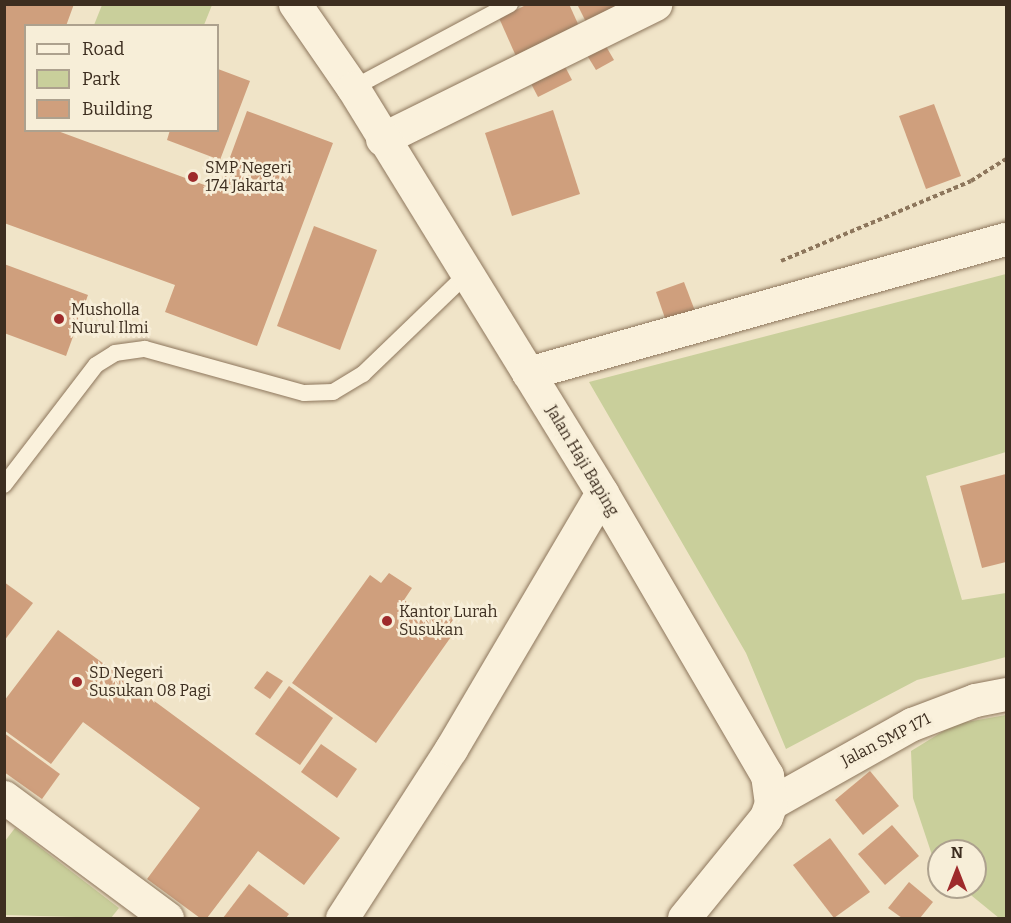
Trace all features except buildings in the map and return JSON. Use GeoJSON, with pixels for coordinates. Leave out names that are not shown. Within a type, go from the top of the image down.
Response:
{"type":"FeatureCollection","features":[{"type":"Feature","properties":{"kind":"street","name":"Jalan Haji Baping"},"geometry":{"type":"LineString","coordinates":[[295,4],[353,88],[382,139],[602,493],[754,746],[767,775],[771,802]]}},
{"type":"Feature","properties":{"kind":"street"},"geometry":{"type":"LineString","coordinates":[[382,139],[655,4]]}},
{"type":"Feature","properties":{"kind":"street"},"geometry":{"type":"LineString","coordinates":[[528,373],[1006,239]]}},
{"type":"Feature","properties":{"kind":"street"},"geometry":{"type":"LineString","coordinates":[[342,918],[458,738],[602,493]]}},
{"type":"Feature","properties":{"kind":"street","name":"Jalan SMP 171"},"geometry":{"type":"LineString","coordinates":[[771,802],[912,724],[975,700],[1006,694]]}},
{"type":"Feature","properties":{"kind":"street"},"geometry":{"type":"LineString","coordinates":[[4,797],[167,918]]}},
{"type":"Feature","properties":{"kind":"street"},"geometry":{"type":"LineString","coordinates":[[684,918],[755,836],[771,802]]}},
{"type":"Feature","properties":{"kind":"lane"},"geometry":{"type":"LineString","coordinates":[[353,88],[510,4]]}},
{"type":"Feature","properties":{"kind":"lane"},"geometry":{"type":"LineString","coordinates":[[4,485],[96,365],[116,353],[145,349],[304,393],[333,392],[363,374],[466,275]]}},
{"type":"Feature","properties":{"kind":"path"},"geometry":{"type":"LineString","coordinates":[[794,297],[780,265],[782,257],[971,181],[1006,159]]}},
{"type":"Feature","properties":{"kind":"green space"},"geometry":{"type":"Polygon","coordinates":[[[102,4],[212,5],[204,24],[94,24],[102,4]]]}},
{"type":"Feature","properties":{"kind":"green space"},"geometry":{"type":"Polygon","coordinates":[[[1006,274],[1006,452],[926,476],[962,600],[1006,593],[1006,657],[917,680],[786,749],[746,653],[589,382],[1006,274]]]}},
{"type":"Feature","properties":{"kind":"green space"},"geometry":{"type":"Polygon","coordinates":[[[1006,715],[1006,918],[999,918],[976,899],[987,899],[987,839],[927,840],[913,798],[911,751],[955,724],[1006,715]]]}},
{"type":"Feature","properties":{"kind":"green space"},"geometry":{"type":"Polygon","coordinates":[[[15,828],[119,908],[111,918],[5,915],[5,841],[15,828]]]}},
{"type":"Feature","properties":{"kind":"place","name":"SMP Negeri 174 Jakarta"},"geometry":{"type":"Point","coordinates":[193,177]}},
{"type":"Feature","properties":{"kind":"place","name":"Musholla Nurul Ilmi"},"geometry":{"type":"Point","coordinates":[59,319]}},
{"type":"Feature","properties":{"kind":"place","name":"Kantor Lurah Susukan"},"geometry":{"type":"Point","coordinates":[387,621]}},
{"type":"Feature","properties":{"kind":"place","name":"SD Negeri Susukan 08 Pagi"},"geometry":{"type":"Point","coordinates":[77,682]}}]}
